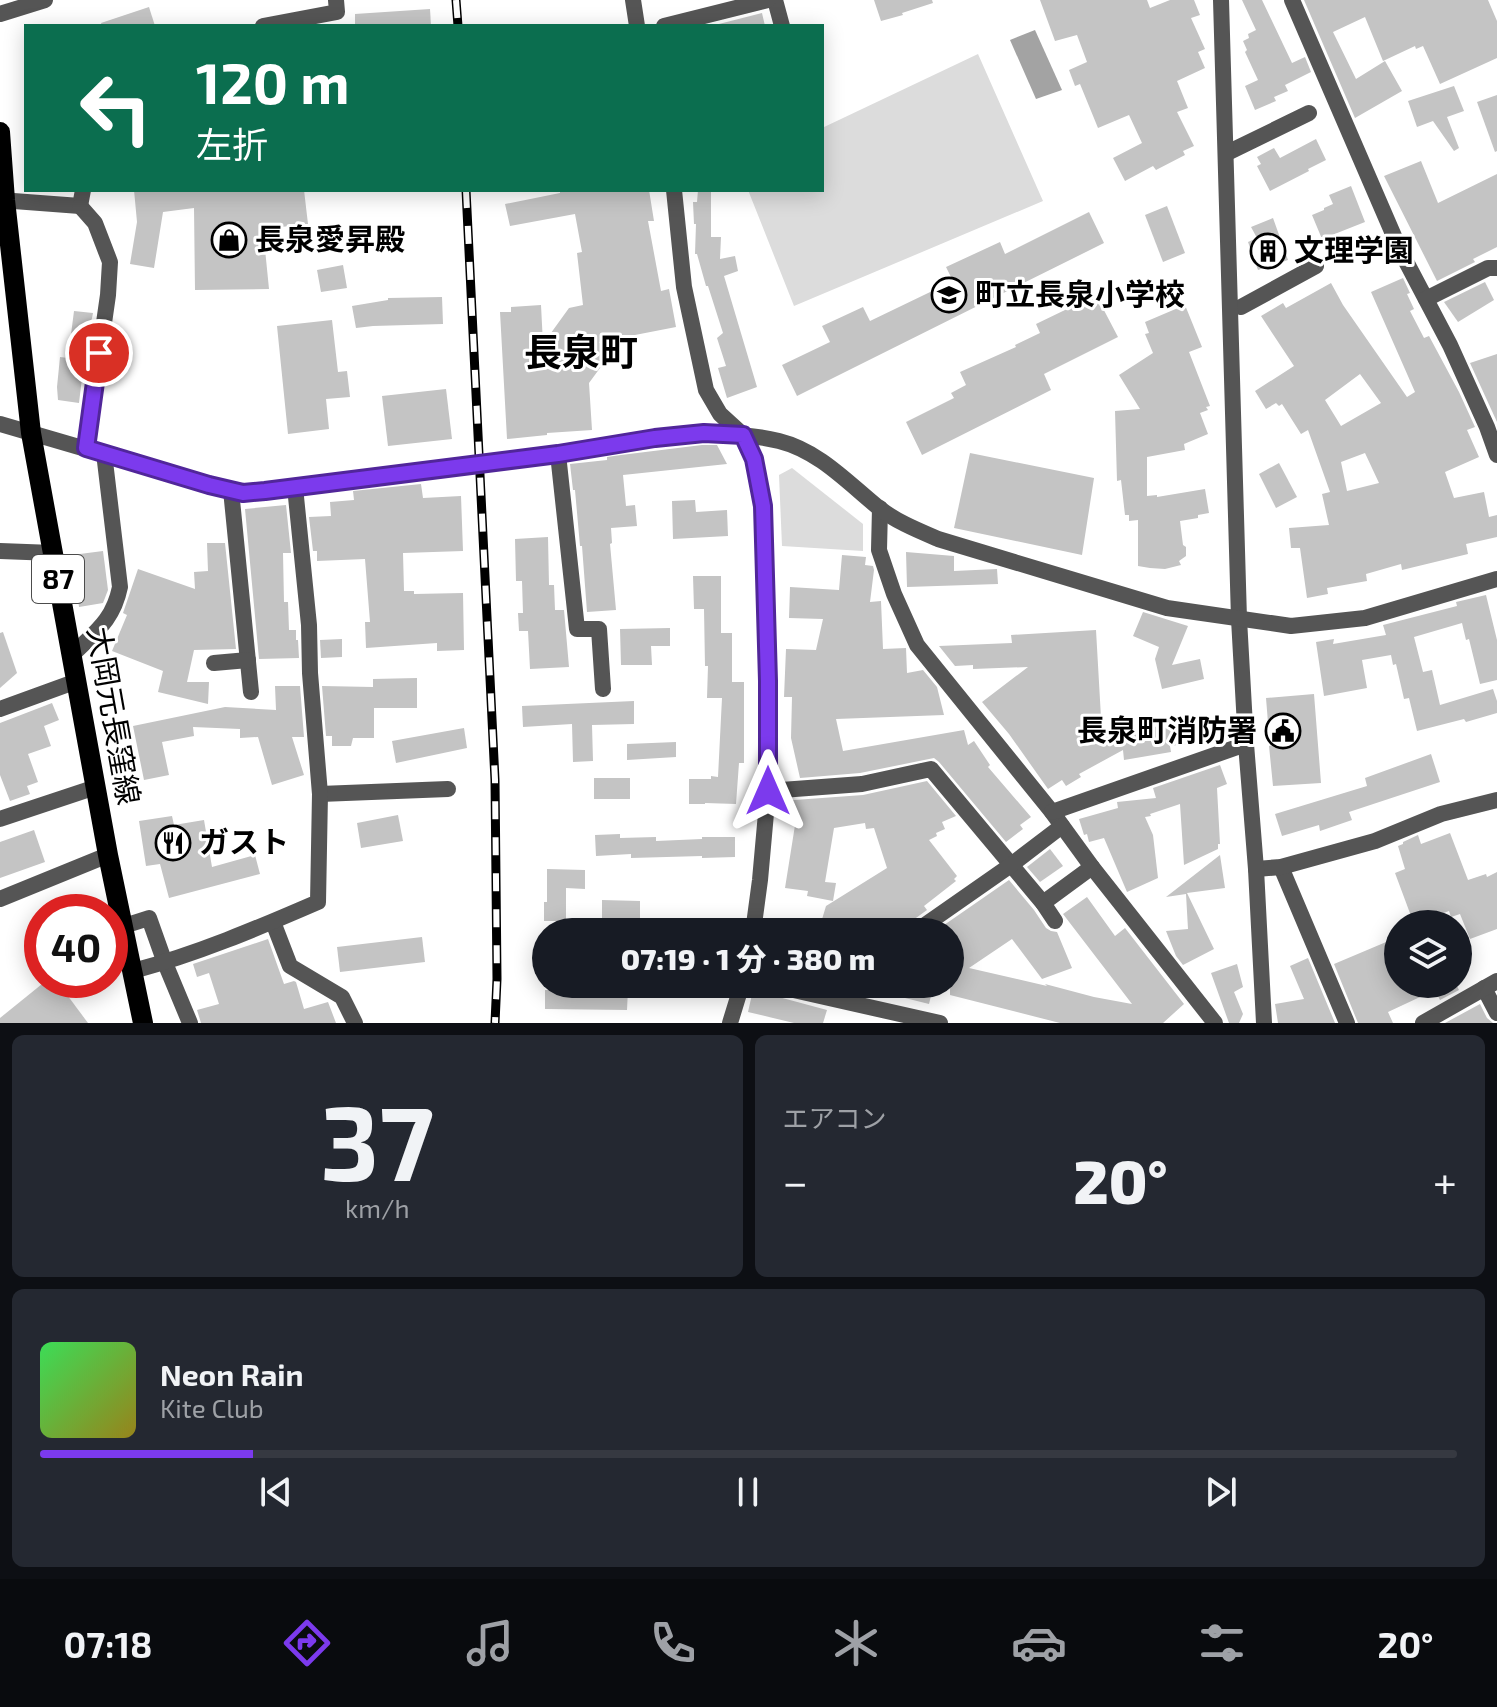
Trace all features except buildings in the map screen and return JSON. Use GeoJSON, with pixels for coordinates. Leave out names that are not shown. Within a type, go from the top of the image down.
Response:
{"type":"FeatureCollection","features":[{"type":"Feature","properties":{"kind":"main road","name":"大岡元長窪線"},"geometry":{"type":"LineString","coordinates":[[0,132],[2,200],[31,433],[117,894]]}},
{"type":"Feature","properties":{"kind":"main road","name":"大岡元長窪線"},"geometry":{"type":"LineString","coordinates":[[128,946],[143,1023]]}},
{"type":"Feature","properties":{"kind":"street"},"geometry":{"type":"LineString","coordinates":[[0,14],[45,0]]}},
{"type":"Feature","properties":{"kind":"street"},"geometry":{"type":"LineString","coordinates":[[274,24],[337,12],[336,0]]}},
{"type":"Feature","properties":{"kind":"street"},"geometry":{"type":"LineString","coordinates":[[633,0],[637,24]]}},
{"type":"Feature","properties":{"kind":"street"},"geometry":{"type":"LineString","coordinates":[[669,24],[718,6],[768,0]]}},
{"type":"Feature","properties":{"kind":"street"},"geometry":{"type":"LineString","coordinates":[[775,0],[781,24]]}},
{"type":"Feature","properties":{"kind":"street"},"geometry":{"type":"LineString","coordinates":[[1221,0],[1239,619],[1264,1023]]}},
{"type":"Feature","properties":{"kind":"street"},"geometry":{"type":"LineString","coordinates":[[1292,0],[1400,250],[1475,400],[1497,455]]}},
{"type":"Feature","properties":{"kind":"street"},"geometry":{"type":"LineString","coordinates":[[1227,153],[1309,113]]}},
{"type":"Feature","properties":{"kind":"street"},"geometry":{"type":"LineString","coordinates":[[674,192],[684,287],[706,390],[720,414],[743,435],[754,459],[763,506],[768,791],[755,918]]}},
{"type":"Feature","properties":{"kind":"street"},"geometry":{"type":"LineString","coordinates":[[2,200],[81,198],[95,223],[110,262],[86,448]]}},
{"type":"Feature","properties":{"kind":"street"},"geometry":{"type":"LineString","coordinates":[[1241,307],[1316,266]]}},
{"type":"Feature","properties":{"kind":"street"},"geometry":{"type":"LineString","coordinates":[[1426,299],[1488,268],[1497,268]]}},
{"type":"Feature","properties":{"kind":"street"},"geometry":{"type":"LineString","coordinates":[[0,424],[243,493],[692,434],[743,435],[780,441],[811,453],[905,525],[938,539],[1167,608],[1291,626],[1365,618],[1497,579]]}},
{"type":"Feature","properties":{"kind":"street"},"geometry":{"type":"LineString","coordinates":[[72,655],[109,617],[117,603],[120,587],[104,453]]}},
{"type":"Feature","properties":{"kind":"street"},"geometry":{"type":"LineString","coordinates":[[558,454],[577,629],[599,629],[603,689]]}},
{"type":"Feature","properties":{"kind":"street"},"geometry":{"type":"LineString","coordinates":[[133,971],[165,963],[318,902],[320,794],[309,625],[295,487]]}},
{"type":"Feature","properties":{"kind":"street"},"geometry":{"type":"LineString","coordinates":[[231,490],[251,692]]}},
{"type":"Feature","properties":{"kind":"street"},"geometry":{"type":"LineString","coordinates":[[880,508],[879,550],[894,594],[917,645],[1215,1023]]}},
{"type":"Feature","properties":{"kind":"street"},"geometry":{"type":"LineString","coordinates":[[0,551],[53,553]]}},
{"type":"Feature","properties":{"kind":"street"},"geometry":{"type":"LineString","coordinates":[[214,663],[248,660]]}},
{"type":"Feature","properties":{"kind":"street"},"geometry":{"type":"LineString","coordinates":[[0,709],[77,681]]}},
{"type":"Feature","properties":{"kind":"street"},"geometry":{"type":"LineString","coordinates":[[935,918],[1011,865],[1057,819],[1246,744]]}},
{"type":"Feature","properties":{"kind":"street"},"geometry":{"type":"LineString","coordinates":[[768,791],[862,784],[931,769],[1055,921]]}},
{"type":"Feature","properties":{"kind":"street"},"geometry":{"type":"LineString","coordinates":[[0,819],[96,787]]}},
{"type":"Feature","properties":{"kind":"street"},"geometry":{"type":"LineString","coordinates":[[320,794],[448,789]]}},
{"type":"Feature","properties":{"kind":"street"},"geometry":{"type":"LineString","coordinates":[[1256,869],[1281,867],[1375,841],[1441,814],[1497,800]]}},
{"type":"Feature","properties":{"kind":"street"},"geometry":{"type":"LineString","coordinates":[[0,899],[108,855]]}},
{"type":"Feature","properties":{"kind":"street"},"geometry":{"type":"LineString","coordinates":[[1043,903],[1092,867]]}},
{"type":"Feature","properties":{"kind":"street"},"geometry":{"type":"LineString","coordinates":[[1281,867],[1347,1023]]}},
{"type":"Feature","properties":{"kind":"street"},"geometry":{"type":"LineString","coordinates":[[128,925],[149,918],[190,1023]]}},
{"type":"Feature","properties":{"kind":"street"},"geometry":{"type":"LineString","coordinates":[[273,922],[290,966],[342,997],[355,1023]]}},
{"type":"Feature","properties":{"kind":"street"},"geometry":{"type":"LineString","coordinates":[[1423,1023],[1491,984],[1497,1013]]}},
{"type":"Feature","properties":{"kind":"street"},"geometry":{"type":"LineString","coordinates":[[730,1023],[738,998]]}},
{"type":"Feature","properties":{"kind":"street"},"geometry":{"type":"LineString","coordinates":[[829,998],[940,1023]]}},
{"type":"Feature","properties":{"kind":"shaded area"},"geometry":{"type":"Polygon","coordinates":[[[1035,30],[1062,90],[1036,99],[1010,40],[1035,30]]]}},
{"type":"Feature","properties":{"kind":"shaded area"},"geometry":{"type":"Polygon","coordinates":[[[978,54],[1043,201],[794,306],[749,192],[824,192],[824,127],[978,54]]]}},
{"type":"Feature","properties":{"kind":"shaded area"},"geometry":{"type":"Polygon","coordinates":[[[792,468],[863,524],[863,551],[782,546],[779,475],[792,468]]]}},
{"type":"Feature","properties":{"kind":"railway"},"geometry":{"type":"LineString","coordinates":[[456,0],[458,24]]}},
{"type":"Feature","properties":{"kind":"railway"},"geometry":{"type":"LineString","coordinates":[[466,192],[495,780],[495,1023]]}},
{"type":"Feature","properties":{"kind":"place","name":"長泉愛昇殿"},"geometry":{"type":"Point","coordinates":[229,240]}},
{"type":"Feature","properties":{"kind":"place","name":"文理学園"},"geometry":{"type":"Point","coordinates":[1268,251]}},
{"type":"Feature","properties":{"kind":"place","name":"町立長泉小学校"},"geometry":{"type":"Point","coordinates":[949,295]}},
{"type":"Feature","properties":{"kind":"place","name":"長泉町消防署"},"geometry":{"type":"Point","coordinates":[1283,731]}},
{"type":"Feature","properties":{"kind":"place","name":"ガスト"},"geometry":{"type":"Point","coordinates":[173,843]}},
{"type":"Feature","properties":{"kind":"district","name":"長泉町"},"geometry":{"type":"Point","coordinates":[581,353]}},
{"type":"Feature","properties":{"kind":"route"},"geometry":{"type":"LineString","coordinates":[[99,353],[86,448],[243,493],[558,454],[655,438],[704,433],[743,435],[754,459],[763,506],[768,791]]}}]}
